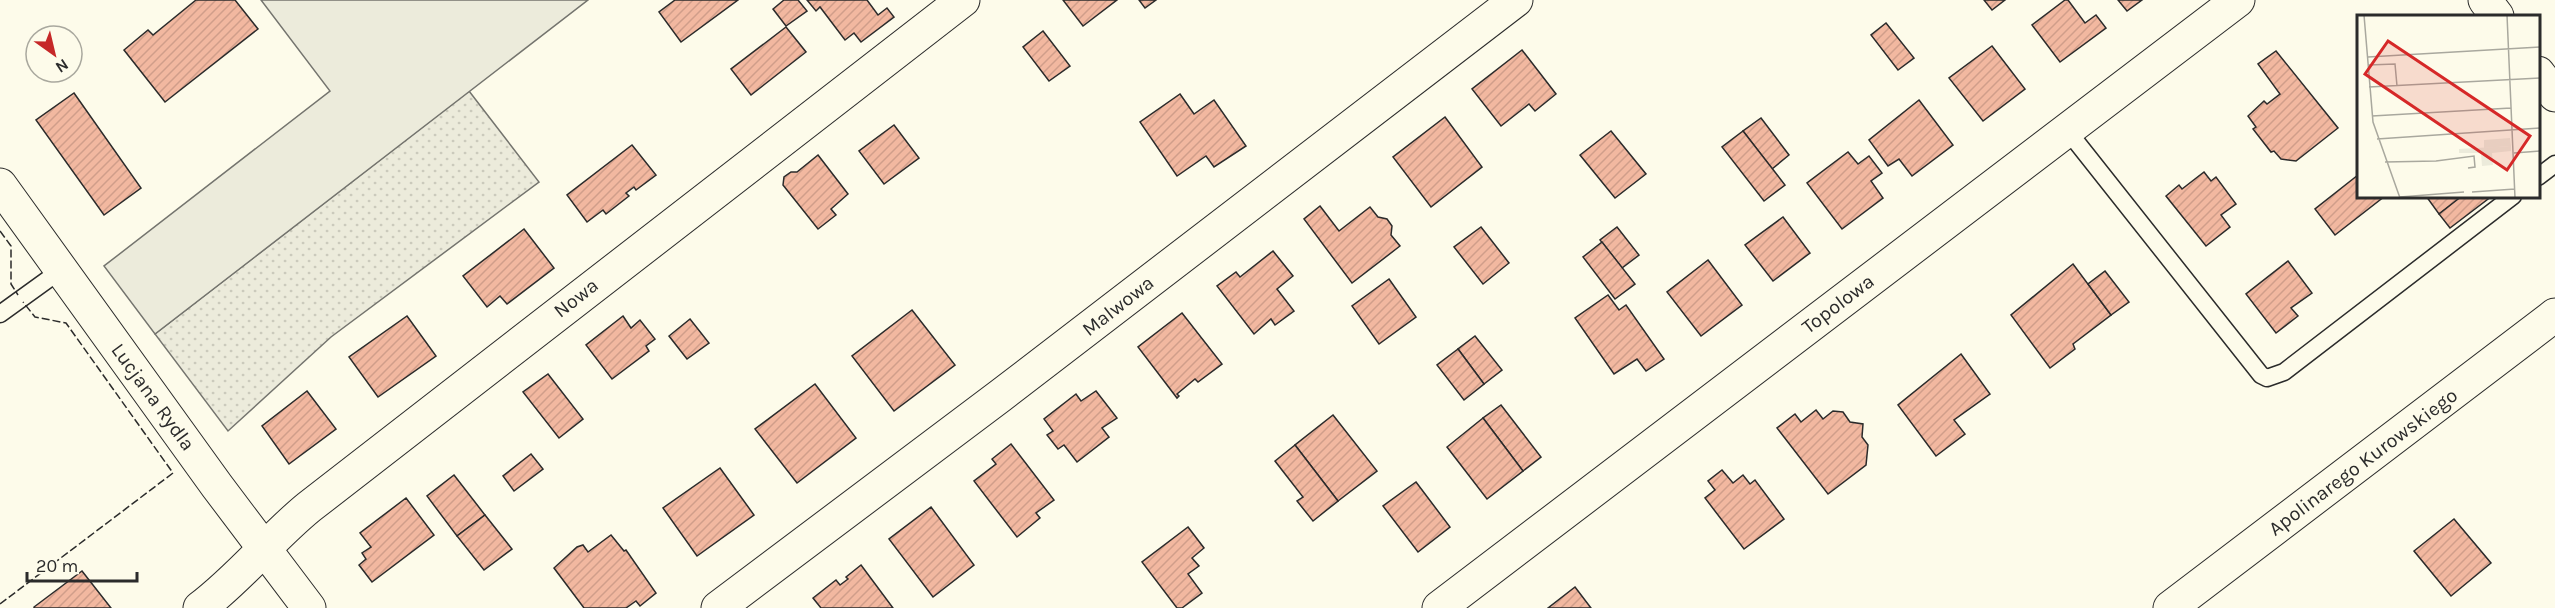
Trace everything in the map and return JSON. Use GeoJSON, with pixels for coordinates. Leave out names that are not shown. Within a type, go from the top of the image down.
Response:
{"type":"FeatureCollection","features":[{"type":"Feature","properties":{"kind":"street","name":"Nowa"},"geometry":{"type":"LineString","coordinates":[[200,608],[309,507],[963,0]]}},
{"type":"Feature","properties":{"kind":"street","name":"Malwowa"},"geometry":{"type":"LineString","coordinates":[[718,608],[1000,396],[1516,0]]}},
{"type":"Feature","properties":{"kind":"street","name":"Topolowa"},"geometry":{"type":"LineString","coordinates":[[1439,608],[2238,0]]}},
{"type":"Feature","properties":{"kind":"street"},"geometry":{"type":"LineString","coordinates":[[2485,0],[2496,15]]}},
{"type":"Feature","properties":{"kind":"street"},"geometry":{"type":"LineString","coordinates":[[2540,76],[2555,95]]}},
{"type":"Feature","properties":{"kind":"street","name":"Lucjana Rydla"},"geometry":{"type":"LineString","coordinates":[[0,184],[217,486],[309,608]]}},
{"type":"Feature","properties":{"kind":"street","name":"Apolinarego Kurowskiego"},"geometry":{"type":"LineString","coordinates":[[2170,608],[2555,315]]}},
{"type":"Feature","properties":{"kind":"lane"},"geometry":{"type":"LineString","coordinates":[[2067,130],[2261,375],[2267,378],[2284,372],[2510,198]]}},
{"type":"Feature","properties":{"kind":"lane"},"geometry":{"type":"LineString","coordinates":[[2540,175],[2555,164]]}},
{"type":"Feature","properties":{"kind":"lane"},"geometry":{"type":"LineString","coordinates":[[0,314],[61,270]]}},
{"type":"Feature","properties":{"kind":"shaded area"},"geometry":{"type":"Polygon","coordinates":[[[261,0],[588,0],[155,334],[104,266],[330,91],[261,0]]]}},
{"type":"Feature","properties":{"kind":"shaded area"},"geometry":{"type":"Polygon","coordinates":[[[469,91],[539,182],[331,337],[228,431],[155,334],[469,91]]]}},
{"type":"Feature","properties":{"kind":"building"},"geometry":{"type":"Polygon","coordinates":[[[196,0],[235,0],[258,29],[165,102],[124,50],[148,30],[153,35],[196,0]]]}},
{"type":"Feature","properties":{"kind":"building"},"geometry":{"type":"Polygon","coordinates":[[[675,0],[738,0],[681,42],[659,12],[675,0]]]}},
{"type":"Feature","properties":{"kind":"building"},"geometry":{"type":"Polygon","coordinates":[[[784,0],[798,0],[807,11],[786,26],[773,9],[784,0]]]}},
{"type":"Feature","properties":{"kind":"building"},"geometry":{"type":"Polygon","coordinates":[[[807,0],[867,0],[878,15],[887,8],[894,17],[861,42],[854,33],[845,40],[820,7],[816,11],[807,0]]]}},
{"type":"Feature","properties":{"kind":"building"},"geometry":{"type":"Polygon","coordinates":[[[1063,0],[1117,0],[1083,26],[1063,0]]]}},
{"type":"Feature","properties":{"kind":"building"},"geometry":{"type":"Polygon","coordinates":[[[1139,0],[1156,0],[1145,8],[1139,0]]]}},
{"type":"Feature","properties":{"kind":"building"},"geometry":{"type":"Polygon","coordinates":[[[1984,0],[2005,0],[1992,10],[1984,0]]]}},
{"type":"Feature","properties":{"kind":"building"},"geometry":{"type":"Polygon","coordinates":[[[2068,0],[2085,23],[2096,15],[2106,28],[2060,62],[2032,25],[2068,0]]]}},
{"type":"Feature","properties":{"kind":"building"},"geometry":{"type":"Polygon","coordinates":[[[2118,0],[2142,0],[2127,11],[2118,0]]]}},
{"type":"Feature","properties":{"kind":"building"},"geometry":{"type":"Polygon","coordinates":[[[1886,23],[1914,58],[1898,70],[1871,35],[1886,23]]]}},
{"type":"Feature","properties":{"kind":"building"},"geometry":{"type":"Polygon","coordinates":[[[786,27],[806,52],[751,95],[731,69],[786,27]]]}},
{"type":"Feature","properties":{"kind":"building"},"geometry":{"type":"Polygon","coordinates":[[[1043,31],[1070,66],[1049,81],[1023,47],[1043,31]]]}},
{"type":"Feature","properties":{"kind":"building"},"geometry":{"type":"Polygon","coordinates":[[[1992,46],[2025,89],[1983,121],[1949,78],[1992,46]]]}},
{"type":"Feature","properties":{"kind":"building"},"geometry":{"type":"Polygon","coordinates":[[[1522,50],[1556,94],[1535,111],[1529,104],[1501,126],[1472,89],[1522,50]]]}},
{"type":"Feature","properties":{"kind":"building"},"geometry":{"type":"Polygon","coordinates":[[[2276,51],[2338,128],[2296,161],[2281,159],[2274,151],[2271,152],[2253,129],[2256,127],[2248,116],[2264,101],[2267,104],[2280,94],[2258,64],[2276,51]]]}},
{"type":"Feature","properties":{"kind":"building"},"geometry":{"type":"Polygon","coordinates":[[[74,93],[141,188],[104,215],[36,120],[74,93]]]}},
{"type":"Feature","properties":{"kind":"building"},"geometry":{"type":"Polygon","coordinates":[[[1180,94],[1194,114],[1214,100],[1246,146],[1214,167],[1206,156],[1177,176],[1140,122],[1180,94]]]}},
{"type":"Feature","properties":{"kind":"building"},"geometry":{"type":"Polygon","coordinates":[[[1919,100],[1953,145],[1912,176],[1899,159],[1888,166],[1869,140],[1919,100]]]}},
{"type":"Feature","properties":{"kind":"building"},"geometry":{"type":"Polygon","coordinates":[[[1445,117],[1482,167],[1431,207],[1393,157],[1445,117]]]}},
{"type":"Feature","properties":{"kind":"building"},"geometry":{"type":"Polygon","coordinates":[[[1761,118],[1789,155],[1772,169],[1743,131],[1761,118]]]}},
{"type":"Feature","properties":{"kind":"building"},"geometry":{"type":"Polygon","coordinates":[[[894,125],[919,158],[884,184],[859,151],[894,125]]]}},
{"type":"Feature","properties":{"kind":"building"},"geometry":{"type":"Polygon","coordinates":[[[1611,131],[1646,174],[1615,198],[1580,155],[1611,131]]]}},
{"type":"Feature","properties":{"kind":"building"},"geometry":{"type":"Polygon","coordinates":[[[1743,131],[1785,185],[1764,201],[1722,147],[1743,131]]]}},
{"type":"Feature","properties":{"kind":"building"},"geometry":{"type":"Polygon","coordinates":[[[632,145],[656,175],[636,190],[634,187],[626,193],[629,196],[606,214],[603,210],[587,222],[567,195],[632,145]]]}},
{"type":"Feature","properties":{"kind":"building"},"geometry":{"type":"Polygon","coordinates":[[[1848,152],[1858,164],[1869,156],[1882,173],[1871,181],[1883,198],[1842,229],[1807,183],[1848,152]]]}},
{"type":"Feature","properties":{"kind":"building"},"geometry":{"type":"Polygon","coordinates":[[[818,155],[848,194],[831,209],[836,215],[818,229],[783,185],[784,177],[791,172],[797,172],[818,155]]]}},
{"type":"Feature","properties":{"kind":"building"},"geometry":{"type":"Polygon","coordinates":[[[2204,172],[2211,181],[2216,177],[2236,204],[2221,215],[2230,227],[2206,246],[2166,196],[2179,185],[2182,189],[2204,172]]]}},
{"type":"Feature","properties":{"kind":"building"},"geometry":{"type":"Polygon","coordinates":[[[2357,176],[2357,198],[2382,198],[2335,235],[2315,209],[2357,176]]]}},
{"type":"Feature","properties":{"kind":"building"},"geometry":{"type":"Polygon","coordinates":[[[2427,198],[2461,198],[2439,214],[2427,198]]]}},
{"type":"Feature","properties":{"kind":"building"},"geometry":{"type":"Polygon","coordinates":[[[2459,198],[2489,198],[2450,228],[2439,214],[2459,198]]]}},
{"type":"Feature","properties":{"kind":"building"},"geometry":{"type":"Polygon","coordinates":[[[1320,206],[1339,231],[1370,207],[1378,217],[1387,219],[1392,226],[1391,235],[1400,246],[1352,283],[1304,219],[1320,206]]]}},
{"type":"Feature","properties":{"kind":"building"},"geometry":{"type":"Polygon","coordinates":[[[1783,217],[1810,253],[1773,281],[1745,245],[1783,217]]]}},
{"type":"Feature","properties":{"kind":"building"},"geometry":{"type":"Polygon","coordinates":[[[1481,227],[1509,263],[1483,284],[1454,247],[1481,227]]]}},
{"type":"Feature","properties":{"kind":"building"},"geometry":{"type":"Polygon","coordinates":[[[1617,227],[1639,255],[1622,268],[1600,240],[1617,227]]]}},
{"type":"Feature","properties":{"kind":"building"},"geometry":{"type":"Polygon","coordinates":[[[524,229],[554,268],[507,304],[500,296],[487,307],[463,276],[524,229]]]}},
{"type":"Feature","properties":{"kind":"building"},"geometry":{"type":"Polygon","coordinates":[[[1602,242],[1635,284],[1615,299],[1583,257],[1602,242]]]}},
{"type":"Feature","properties":{"kind":"building"},"geometry":{"type":"Polygon","coordinates":[[[1273,251],[1293,276],[1277,289],[1294,311],[1275,325],[1271,319],[1254,334],[1217,286],[1236,272],[1240,277],[1273,251]]]}},
{"type":"Feature","properties":{"kind":"building"},"geometry":{"type":"Polygon","coordinates":[[[1708,260],[1742,305],[1701,336],[1667,292],[1708,260]]]}},
{"type":"Feature","properties":{"kind":"building"},"geometry":{"type":"Polygon","coordinates":[[[2288,261],[2312,293],[2291,308],[2298,316],[2276,333],[2246,294],[2288,261]]]}},
{"type":"Feature","properties":{"kind":"building"},"geometry":{"type":"Polygon","coordinates":[[[2073,264],[2111,315],[2073,344],[2075,349],[2050,368],[2011,315],[2073,264]]]}},
{"type":"Feature","properties":{"kind":"building"},"geometry":{"type":"Polygon","coordinates":[[[2105,271],[2129,302],[2111,315],[2088,284],[2105,271]]]}},
{"type":"Feature","properties":{"kind":"building"},"geometry":{"type":"Polygon","coordinates":[[[1389,279],[1416,317],[1379,344],[1352,306],[1389,279]]]}},
{"type":"Feature","properties":{"kind":"building"},"geometry":{"type":"Polygon","coordinates":[[[1608,295],[1619,310],[1626,305],[1664,359],[1646,371],[1637,359],[1614,374],[1575,318],[1608,295]]]}},
{"type":"Feature","properties":{"kind":"building"},"geometry":{"type":"Polygon","coordinates":[[[912,310],[955,365],[894,411],[852,356],[912,310]]]}},
{"type":"Feature","properties":{"kind":"building"},"geometry":{"type":"Polygon","coordinates":[[[1182,313],[1222,364],[1198,382],[1195,379],[1177,394],[1179,396],[1177,398],[1138,347],[1182,313]]]}},
{"type":"Feature","properties":{"kind":"building"},"geometry":{"type":"Polygon","coordinates":[[[407,316],[436,356],[378,397],[349,357],[407,316]]]}},
{"type":"Feature","properties":{"kind":"building"},"geometry":{"type":"Polygon","coordinates":[[[623,316],[631,328],[640,320],[655,339],[646,346],[649,351],[612,379],[586,345],[623,316]]]}},
{"type":"Feature","properties":{"kind":"building"},"geometry":{"type":"Polygon","coordinates":[[[690,319],[709,343],[687,359],[669,336],[690,319]]]}},
{"type":"Feature","properties":{"kind":"building"},"geometry":{"type":"Polygon","coordinates":[[[1475,336],[1502,370],[1484,384],[1458,349],[1475,336]]]}},
{"type":"Feature","properties":{"kind":"building"},"geometry":{"type":"Polygon","coordinates":[[[1458,349],[1484,384],[1464,400],[1437,365],[1458,349]]]}},
{"type":"Feature","properties":{"kind":"building"},"geometry":{"type":"Polygon","coordinates":[[[1961,354],[1990,394],[1954,420],[1965,434],[1936,456],[1898,405],[1961,354]]]}},
{"type":"Feature","properties":{"kind":"building"},"geometry":{"type":"Polygon","coordinates":[[[548,374],[583,419],[559,438],[523,392],[548,374]]]}},
{"type":"Feature","properties":{"kind":"building"},"geometry":{"type":"Polygon","coordinates":[[[815,384],[856,438],[797,483],[755,429],[815,384]]]}},
{"type":"Feature","properties":{"kind":"building"},"geometry":{"type":"Polygon","coordinates":[[[307,391],[336,429],[289,464],[262,426],[307,391]]]}},
{"type":"Feature","properties":{"kind":"building"},"geometry":{"type":"Polygon","coordinates":[[[1096,391],[1117,418],[1102,428],[1109,437],[1077,462],[1064,445],[1058,449],[1047,435],[1053,431],[1044,419],[1076,394],[1081,401],[1096,391]]]}},
{"type":"Feature","properties":{"kind":"building"},"geometry":{"type":"Polygon","coordinates":[[[1501,405],[1541,457],[1523,471],[1483,418],[1501,405]]]}},
{"type":"Feature","properties":{"kind":"building"},"geometry":{"type":"Polygon","coordinates":[[[1816,410],[1823,419],[1833,411],[1843,412],[1850,422],[1863,424],[1862,437],[1868,445],[1866,465],[1828,494],[1777,428],[1795,414],[1801,422],[1816,410]]]}},
{"type":"Feature","properties":{"kind":"building"},"geometry":{"type":"Polygon","coordinates":[[[1333,415],[1377,471],[1338,501],[1295,445],[1333,415]]]}},
{"type":"Feature","properties":{"kind":"building"},"geometry":{"type":"Polygon","coordinates":[[[1483,418],[1523,471],[1487,499],[1447,447],[1483,418]]]}},
{"type":"Feature","properties":{"kind":"building"},"geometry":{"type":"Polygon","coordinates":[[[1011,444],[1054,500],[1036,513],[1040,518],[1017,537],[974,481],[996,464],[992,459],[1011,444]]]}},
{"type":"Feature","properties":{"kind":"building"},"geometry":{"type":"Polygon","coordinates":[[[1295,445],[1338,501],[1313,521],[1297,501],[1303,497],[1275,461],[1295,445]]]}},
{"type":"Feature","properties":{"kind":"building"},"geometry":{"type":"Polygon","coordinates":[[[531,454],[543,469],[514,491],[503,476],[531,454]]]}},
{"type":"Feature","properties":{"kind":"building"},"geometry":{"type":"Polygon","coordinates":[[[720,468],[754,515],[697,556],[663,508],[720,468]]]}},
{"type":"Feature","properties":{"kind":"building"},"geometry":{"type":"Polygon","coordinates":[[[1722,470],[1733,483],[1743,475],[1750,484],[1755,480],[1784,519],[1744,549],[1705,498],[1715,490],[1708,481],[1722,470]]]}},
{"type":"Feature","properties":{"kind":"building"},"geometry":{"type":"Polygon","coordinates":[[[454,475],[485,515],[457,536],[427,496],[454,475]]]}},
{"type":"Feature","properties":{"kind":"building"},"geometry":{"type":"Polygon","coordinates":[[[1416,482],[1450,527],[1418,552],[1383,506],[1416,482]]]}},
{"type":"Feature","properties":{"kind":"building"},"geometry":{"type":"Polygon","coordinates":[[[406,498],[434,535],[372,582],[359,565],[366,559],[362,553],[371,547],[360,533],[406,498]]]}},
{"type":"Feature","properties":{"kind":"building"},"geometry":{"type":"Polygon","coordinates":[[[931,507],[974,565],[933,597],[889,539],[931,507]]]}},
{"type":"Feature","properties":{"kind":"building"},"geometry":{"type":"Polygon","coordinates":[[[485,515],[512,549],[484,570],[457,536],[485,515]]]}},
{"type":"Feature","properties":{"kind":"building"},"geometry":{"type":"Polygon","coordinates":[[[2454,519],[2491,563],[2451,596],[2414,551],[2454,519]]]}},
{"type":"Feature","properties":{"kind":"building"},"geometry":{"type":"Polygon","coordinates":[[[1188,527],[1204,548],[1192,558],[1199,566],[1188,574],[1202,593],[1182,608],[1177,608],[1142,562],[1188,527]]]}},
{"type":"Feature","properties":{"kind":"building"},"geometry":{"type":"Polygon","coordinates":[[[611,535],[624,551],[626,550],[656,593],[640,606],[636,601],[626,608],[584,608],[554,568],[577,547],[583,545],[588,552],[611,535]]]}},
{"type":"Feature","properties":{"kind":"building"},"geometry":{"type":"Polygon","coordinates":[[[861,565],[893,608],[821,608],[813,598],[836,580],[840,585],[861,565]]]}},
{"type":"Feature","properties":{"kind":"building"},"geometry":{"type":"Polygon","coordinates":[[[82,571],[111,608],[34,608],[34,607],[82,571]]]}},
{"type":"Feature","properties":{"kind":"building"},"geometry":{"type":"Polygon","coordinates":[[[1575,587],[1591,608],[1548,608],[1575,587]]]}},
{"type":"Feature","properties":{"kind":"fence"},"geometry":{"type":"LineString","coordinates":[[0,231],[11,246],[11,284],[18,295]]}},
{"type":"Feature","properties":{"kind":"fence"},"geometry":{"type":"LineString","coordinates":[[0,604],[173,473],[66,323],[35,317],[23,302]]}}]}
